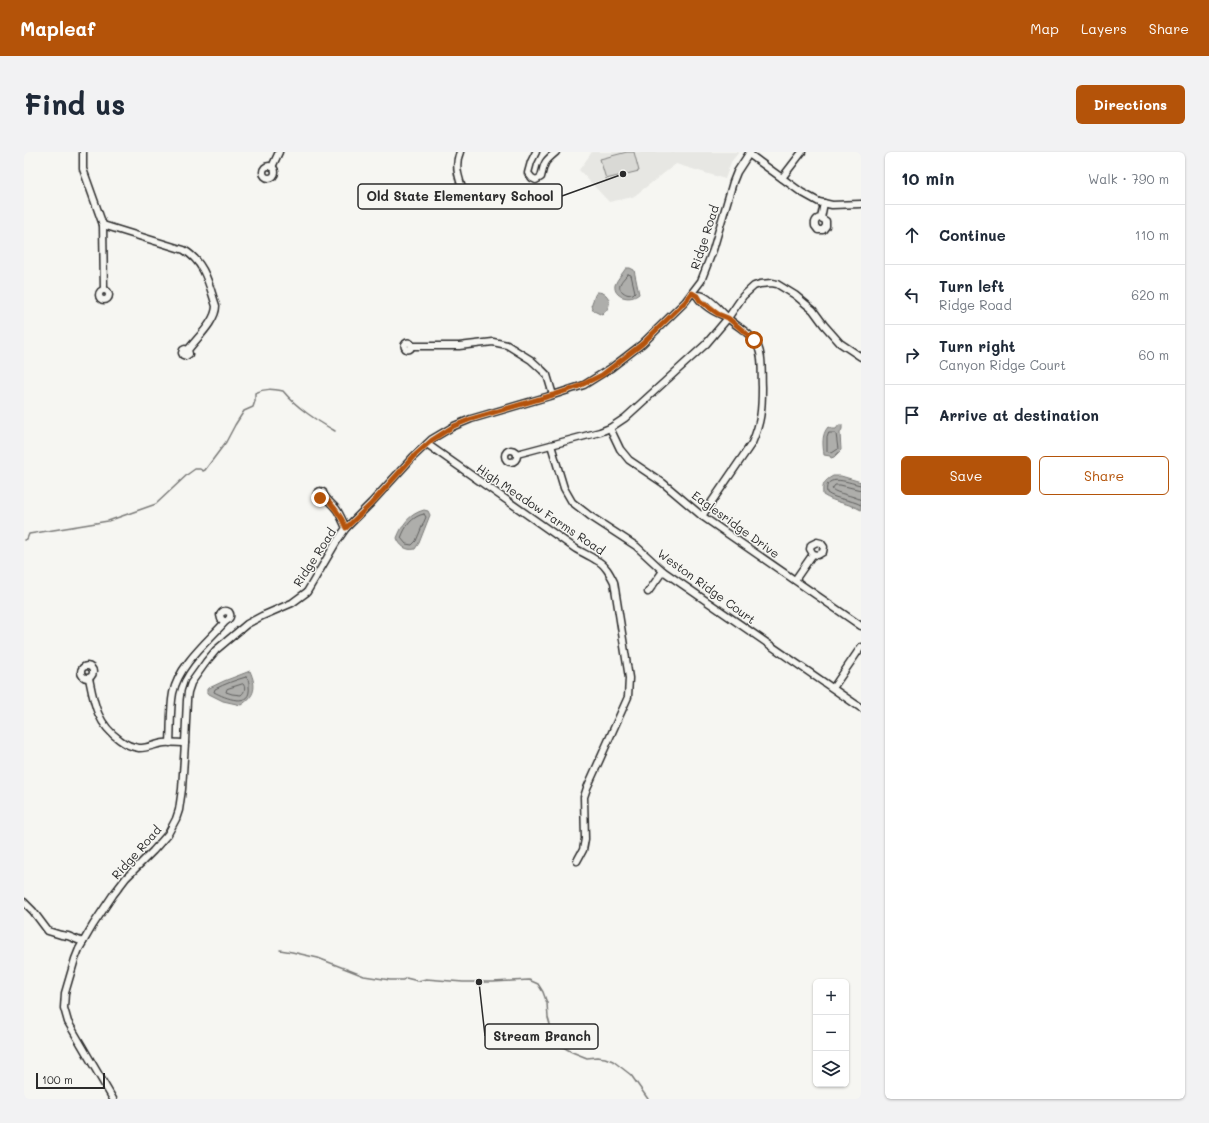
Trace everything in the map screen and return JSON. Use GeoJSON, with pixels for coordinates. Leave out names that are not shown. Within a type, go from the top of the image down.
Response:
{"type":"FeatureCollection","features":[{"type":"Feature","properties":{"kind":"street"},"geometry":{"type":"LineString","coordinates":[[83,152],[83,169],[103,226],[104,290]]}},
{"type":"Feature","properties":{"kind":"street"},"geometry":{"type":"LineString","coordinates":[[272,167],[279,152]]}},
{"type":"Feature","properties":{"kind":"street"},"geometry":{"type":"LineString","coordinates":[[460,152],[457,162],[457,169],[463,191]]}},
{"type":"Feature","properties":{"kind":"street"},"geometry":{"type":"LineString","coordinates":[[536,152],[529,167],[528,173],[536,180],[541,177],[546,161],[556,152]]}},
{"type":"Feature","properties":{"kind":"street"},"geometry":{"type":"LineString","coordinates":[[782,178],[802,152]]}},
{"type":"Feature","properties":{"kind":"street"},"geometry":{"type":"LineString","coordinates":[[750,153],[800,192],[819,202],[832,205],[861,204]]}},
{"type":"Feature","properties":{"kind":"street","name":"Ridge Road"},"geometry":{"type":"LineString","coordinates":[[113,1099],[65,1015],[64,1002],[66,988],[75,959],[83,942],[113,895],[126,878],[168,834],[179,810],[182,789],[188,692],[191,683],[197,674],[216,650],[247,624],[292,603],[303,595],[313,582],[346,528],[427,444],[454,426],[471,419],[584,385],[611,368],[655,332],[695,294],[711,256],[736,172],[750,153]]}},
{"type":"Feature","properties":{"kind":"street"},"geometry":{"type":"LineString","coordinates":[[822,218],[824,203]]}},
{"type":"Feature","properties":{"kind":"street"},"geometry":{"type":"LineString","coordinates":[[103,226],[184,250],[196,258],[202,266],[216,306],[216,311],[212,320],[188,350]]}},
{"type":"Feature","properties":{"kind":"street"},"geometry":{"type":"LineString","coordinates":[[517,454],[551,446],[610,428],[628,416],[706,344],[728,318],[743,296],[754,286],[766,283],[782,286],[808,305],[840,343],[861,357]]}},
{"type":"Feature","properties":{"kind":"street"},"geometry":{"type":"LineString","coordinates":[[695,294],[703,296],[720,309],[728,318],[754,340],[760,353],[761,361],[761,418],[752,443],[702,516]]}},
{"type":"Feature","properties":{"kind":"street"},"geometry":{"type":"LineString","coordinates":[[412,346],[459,346],[494,342],[507,345],[527,358],[547,375],[553,395]]}},
{"type":"Feature","properties":{"kind":"street","name":"Eaglesridge Drive"},"geometry":{"type":"LineString","coordinates":[[610,428],[620,448],[629,460],[663,483],[702,516],[861,626]]}},
{"type":"Feature","properties":{"kind":"street","name":"High Meadow Farms Road"},"geometry":{"type":"LineString","coordinates":[[427,444],[576,549],[597,560],[607,569],[614,582],[629,678],[628,697],[584,797],[585,839],[583,850],[577,861]]}},
{"type":"Feature","properties":{"kind":"street","name":"Weston Ridge Court"},"geometry":{"type":"LineString","coordinates":[[551,446],[564,488],[572,502],[590,516],[636,546],[663,571],[861,708]]}},
{"type":"Feature","properties":{"kind":"street"},"geometry":{"type":"LineString","coordinates":[[323,495],[336,509],[346,528]]}},
{"type":"Feature","properties":{"kind":"street"},"geometry":{"type":"LineString","coordinates":[[795,580],[813,554]]}},
{"type":"Feature","properties":{"kind":"street"},"geometry":{"type":"LineString","coordinates":[[648,592],[663,571]]}},
{"type":"Feature","properties":{"kind":"street"},"geometry":{"type":"LineString","coordinates":[[170,743],[173,693],[177,682],[184,668],[225,622]]}},
{"type":"Feature","properties":{"kind":"street"},"geometry":{"type":"LineString","coordinates":[[833,688],[861,647]]}},
{"type":"Feature","properties":{"kind":"street"},"geometry":{"type":"LineString","coordinates":[[89,678],[99,717],[116,738],[128,745],[139,748],[170,743],[185,743]]}},
{"type":"Feature","properties":{"kind":"street"},"geometry":{"type":"LineString","coordinates":[[24,902],[48,931],[61,936],[68,936],[83,942]]}},
{"type":"Feature","properties":{"kind":"shaded area"},"geometry":{"type":"Polygon","coordinates":[[[592,152],[739,152],[731,162],[725,179],[676,164],[633,197],[609,202],[579,170],[592,152]]]}},
{"type":"Feature","properties":{"kind":"shaded area"},"geometry":{"type":"Polygon","coordinates":[[[627,152],[634,152],[639,171],[606,179],[600,159],[627,152]]]}},
{"type":"Feature","properties":{"kind":"water"},"geometry":{"type":"Polygon","coordinates":[[[626,268],[634,270],[639,294],[631,298],[619,295],[615,289],[616,283],[626,268]]]}},
{"type":"Feature","properties":{"kind":"water"},"geometry":{"type":"Polygon","coordinates":[[[597,292],[604,294],[609,299],[607,310],[602,315],[594,311],[591,306],[597,292]]]}},
{"type":"Feature","properties":{"kind":"water"},"geometry":{"type":"Polygon","coordinates":[[[839,425],[842,425],[840,433],[841,450],[831,458],[830,456],[824,455],[823,437],[828,427],[836,429],[839,425]]]}},
{"type":"Feature","properties":{"kind":"water"},"geometry":{"type":"Polygon","coordinates":[[[833,476],[841,476],[861,482],[861,510],[832,500],[823,495],[824,483],[833,476]]]}},
{"type":"Feature","properties":{"kind":"water"},"geometry":{"type":"Polygon","coordinates":[[[424,510],[428,511],[430,515],[419,543],[415,549],[406,549],[398,541],[397,538],[399,533],[410,517],[424,510]]]}},
{"type":"Feature","properties":{"kind":"water"},"geometry":{"type":"Polygon","coordinates":[[[250,671],[254,682],[252,695],[241,705],[223,701],[207,693],[207,689],[250,671]]]}},
{"type":"Feature","properties":{"kind":"waterway"},"geometry":{"type":"LineString","coordinates":[[24,540],[27,539],[29,534],[108,521],[156,504],[195,469],[205,470],[226,442],[244,411],[253,407],[255,393],[259,391],[269,389],[283,391],[294,403],[335,431]]}},
{"type":"Feature","properties":{"kind":"waterway"},"geometry":{"type":"LineString","coordinates":[[280,950],[318,958],[364,976],[390,980],[403,980],[406,978],[418,981],[426,979],[463,982],[529,980],[538,984],[543,992],[547,1003],[548,1018],[551,1028],[559,1040],[558,1044],[587,1058],[597,1057],[613,1061],[631,1075],[648,1099]]}},
{"type":"Feature","properties":{"kind":"place","name":"Old State Elementary School"},"geometry":{"type":"Point","coordinates":[623,174]}},
{"type":"Feature","properties":{"kind":"place","name":"Stream Branch"},"geometry":{"type":"Point","coordinates":[479,982]}},
{"type":"Feature","properties":{"kind":"route"},"geometry":{"type":"LineString","coordinates":[[320,498],[323,495],[336,509],[346,528],[371,504],[413,457],[432,440],[454,426],[471,419],[584,385],[602,375],[642,344],[685,302],[692,293],[718,314],[728,318],[754,340]]}}]}
